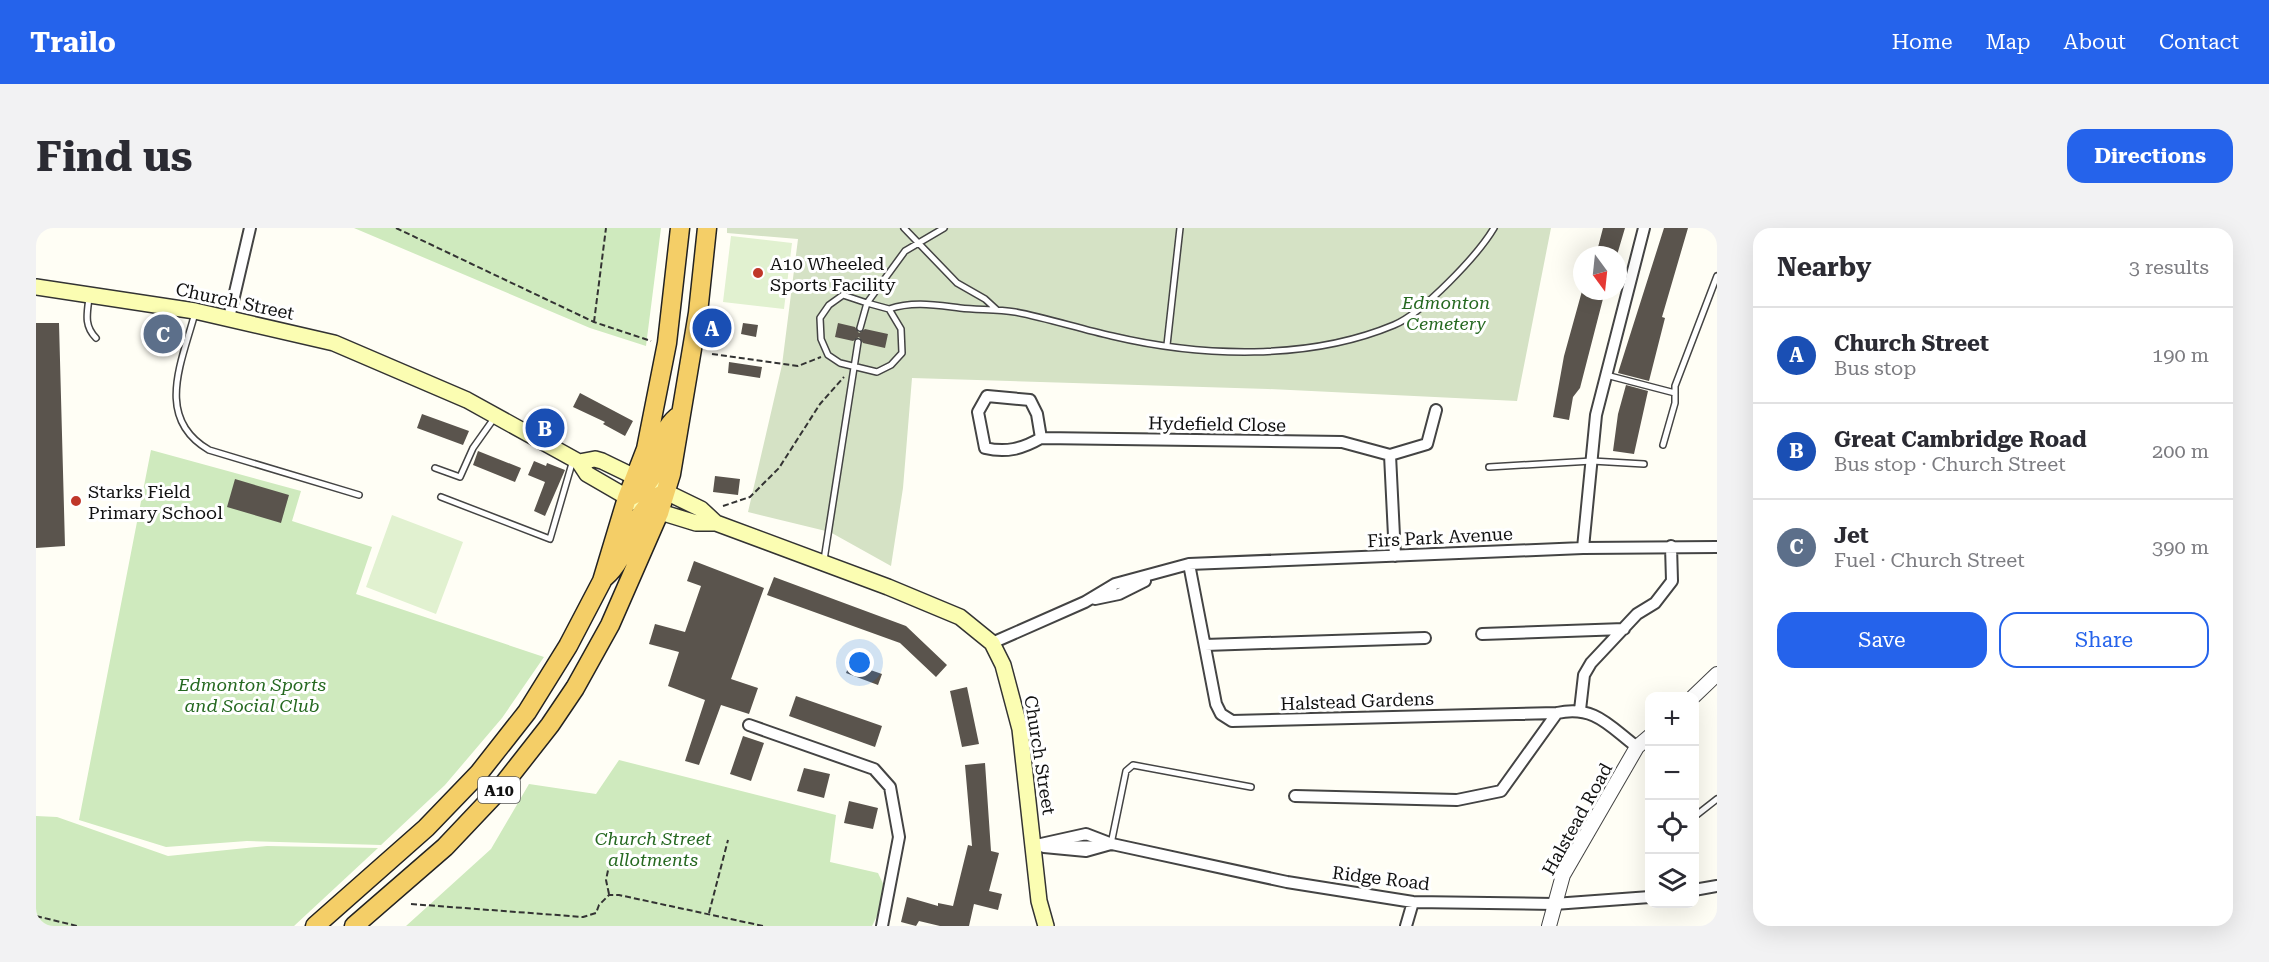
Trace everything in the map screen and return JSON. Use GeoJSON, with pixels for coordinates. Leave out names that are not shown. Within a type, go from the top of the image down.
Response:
{"type":"FeatureCollection","features":[{"type":"Feature","properties":{"kind":"highway","name":"A10"},"geometry":{"type":"LineString","coordinates":[[641,482],[667,342],[680,231]]}},
{"type":"Feature","properties":{"kind":"highway","name":"A10"},"geometry":{"type":"LineString","coordinates":[[354,926],[414,875],[474,818],[536,743],[575,688],[610,625],[652,510],[665,493],[678,434],[679,415],[698,313],[707,234]]}},
{"type":"Feature","properties":{"kind":"highway","name":"A10"},"geometry":{"type":"LineString","coordinates":[[315,926],[426,828],[502,746],[548,681],[602,580],[627,498],[641,482],[666,430],[679,415]]}},
{"type":"Feature","properties":{"kind":"highway","name":"A10"},"geometry":{"type":"LineString","coordinates":[[602,580],[623,557],[639,514],[652,510]]}},
{"type":"Feature","properties":{"kind":"main road","name":"Church Street"},"geometry":{"type":"LineString","coordinates":[[36,287],[195,311],[334,343],[467,400],[576,460],[587,474],[652,510],[696,524],[716,523],[824,562],[960,617],[992,643],[1003,664],[1020,729],[1032,846],[1046,926]]}},
{"type":"Feature","properties":{"kind":"main road","name":"Church Street"},"geometry":{"type":"LineString","coordinates":[[576,460],[602,461],[641,482],[701,509],[716,523]]}},
{"type":"Feature","properties":{"kind":"street"},"geometry":{"type":"LineString","coordinates":[[229,318],[250,228]]}},
{"type":"Feature","properties":{"kind":"street"},"geometry":{"type":"LineString","coordinates":[[1583,548],[1596,415],[1644,228]]}},
{"type":"Feature","properties":{"kind":"street","name":"Hydefield Close"},"geometry":{"type":"LineString","coordinates":[[1041,438],[1037,414],[1030,400],[987,396],[978,412],[985,448],[1000,452],[1023,448],[1041,438],[1342,442],[1390,455]]}},
{"type":"Feature","properties":{"kind":"street"},"geometry":{"type":"LineString","coordinates":[[1395,556],[1390,455],[1426,444],[1436,410]]}},
{"type":"Feature","properties":{"kind":"street"},"geometry":{"type":"LineString","coordinates":[[1637,747],[1592,713],[1580,710],[1584,675],[1591,663],[1637,614],[1656,603],[1672,580],[1671,546]]}},
{"type":"Feature","properties":{"kind":"street","name":"Firs Park Avenue"},"geometry":{"type":"LineString","coordinates":[[992,643],[1085,602],[1119,594],[1166,570],[1189,564],[1583,548],[1717,547]]}},
{"type":"Feature","properties":{"kind":"street","name":"Halstead Gardens"},"geometry":{"type":"LineString","coordinates":[[1189,564],[1216,704],[1221,714],[1232,721],[1557,713],[1580,710]]}},
{"type":"Feature","properties":{"kind":"street"},"geometry":{"type":"LineString","coordinates":[[1482,634],[1624,629]]}},
{"type":"Feature","properties":{"kind":"street"},"geometry":{"type":"LineString","coordinates":[[1205,645],[1425,638]]}},
{"type":"Feature","properties":{"kind":"street"},"geometry":{"type":"LineString","coordinates":[[1697,692],[1717,674]]}},
{"type":"Feature","properties":{"kind":"street"},"geometry":{"type":"LineString","coordinates":[[1295,796],[1456,800],[1501,790],[1557,713]]}},
{"type":"Feature","properties":{"kind":"street"},"geometry":{"type":"LineString","coordinates":[[749,725],[874,769],[890,787],[899,837],[882,926]]}},
{"type":"Feature","properties":{"kind":"street","name":"Halstead Road"},"geometry":{"type":"LineString","coordinates":[[1549,926],[1563,875],[1637,747],[1645,740]]}},
{"type":"Feature","properties":{"kind":"street","name":"Ridge Road"},"geometry":{"type":"LineString","coordinates":[[1032,846],[1086,834],[1112,844],[1287,882],[1413,902],[1554,904],[1645,897]]}},
{"type":"Feature","properties":{"kind":"street","name":"Ridge Road"},"geometry":{"type":"LineString","coordinates":[[1032,846],[1086,851],[1112,844]]}},
{"type":"Feature","properties":{"kind":"street"},"geometry":{"type":"LineString","coordinates":[[1699,889],[1717,886]]}},
{"type":"Feature","properties":{"kind":"street"},"geometry":{"type":"LineString","coordinates":[[1406,926],[1413,902]]}},
{"type":"Feature","properties":{"kind":"lane"},"geometry":{"type":"LineString","coordinates":[[904,228],[957,283],[984,299],[997,310]]}},
{"type":"Feature","properties":{"kind":"lane"},"geometry":{"type":"LineString","coordinates":[[860,328],[867,303],[905,251],[944,228]]}},
{"type":"Feature","properties":{"kind":"lane"},"geometry":{"type":"LineString","coordinates":[[1167,345],[1180,228]]}},
{"type":"Feature","properties":{"kind":"lane"},"geometry":{"type":"LineString","coordinates":[[889,309],[901,329],[902,353],[891,365],[877,372],[840,363],[828,355],[821,339],[820,318],[829,305],[843,295],[889,309],[908,303],[1013,311],[1115,337],[1208,351],[1287,350],[1348,341],[1396,324],[1444,288],[1486,242],[1494,228]]}},
{"type":"Feature","properties":{"kind":"lane"},"geometry":{"type":"LineString","coordinates":[[1663,445],[1675,403],[1679,375],[1717,276]]}},
{"type":"Feature","properties":{"kind":"lane"},"geometry":{"type":"LineString","coordinates":[[89,296],[87,322],[89,330],[96,338]]}},
{"type":"Feature","properties":{"kind":"lane"},"geometry":{"type":"LineString","coordinates":[[195,311],[179,373],[175,405],[184,429],[197,443],[209,450],[358,495]]}},
{"type":"Feature","properties":{"kind":"lane"},"geometry":{"type":"LineString","coordinates":[[824,562],[858,342]]}},
{"type":"Feature","properties":{"kind":"lane"},"geometry":{"type":"LineString","coordinates":[[1606,375],[1675,393]]}},
{"type":"Feature","properties":{"kind":"lane"},"geometry":{"type":"LineString","coordinates":[[435,468],[460,477],[472,448],[495,416]]}},
{"type":"Feature","properties":{"kind":"lane"},"geometry":{"type":"LineString","coordinates":[[441,497],[550,539],[576,460]]}},
{"type":"Feature","properties":{"kind":"lane"},"geometry":{"type":"LineString","coordinates":[[1489,467],[1592,461],[1644,464]]}},
{"type":"Feature","properties":{"kind":"lane"},"geometry":{"type":"LineString","coordinates":[[1112,844],[1126,771],[1133,765],[1251,787]]}},
{"type":"Feature","properties":{"kind":"lane"},"geometry":{"type":"LineString","coordinates":[[1699,814],[1717,799]]}},
{"type":"Feature","properties":{"kind":"path"},"geometry":{"type":"LineString","coordinates":[[396,228],[594,322],[652,341]]}},
{"type":"Feature","properties":{"kind":"path"},"geometry":{"type":"LineString","coordinates":[[594,322],[606,228]]}},
{"type":"Feature","properties":{"kind":"path"},"geometry":{"type":"LineString","coordinates":[[712,354],[798,366],[828,355]]}},
{"type":"Feature","properties":{"kind":"path"},"geometry":{"type":"LineString","coordinates":[[723,506],[750,498],[778,468],[820,404],[854,366]]}},
{"type":"Feature","properties":{"kind":"path"},"geometry":{"type":"LineString","coordinates":[[709,913],[728,840]]}},
{"type":"Feature","properties":{"kind":"path"},"geometry":{"type":"LineString","coordinates":[[609,895],[606,880],[611,856]]}},
{"type":"Feature","properties":{"kind":"path"},"geometry":{"type":"LineString","coordinates":[[609,895],[709,913],[763,926]]}},
{"type":"Feature","properties":{"kind":"path"},"geometry":{"type":"LineString","coordinates":[[411,904],[583,917],[596,913],[599,904],[609,895]]}},
{"type":"Feature","properties":{"kind":"path"},"geometry":{"type":"LineString","coordinates":[[36,916],[77,926]]}},
{"type":"Feature","properties":{"kind":"green space"},"geometry":{"type":"Polygon","coordinates":[[[354,228],[661,228],[646,346],[590,328],[354,228]]]}},
{"type":"Feature","properties":{"kind":"green space","name":"Edmonton Cemetery"},"geometry":{"type":"Polygon","coordinates":[[[727,228],[1551,228],[1517,401],[1268,389],[912,378],[903,488],[891,566],[830,532],[748,512],[782,365],[798,239],[727,233],[727,228]]]}},
{"type":"Feature","properties":{"kind":"green space","name":"A10 Wheeled Sports Facility"},"geometry":{"type":"Polygon","coordinates":[[[731,236],[792,243],[784,309],[723,302],[731,236]]]}},
{"type":"Feature","properties":{"kind":"green space","name":"Edmonton Sports and Social Club"},"geometry":{"type":"Polygon","coordinates":[[[151,450],[301,491],[292,521],[372,547],[356,594],[544,657],[502,718],[445,785],[381,845],[247,841],[166,847],[79,820],[151,450]]]}},
{"type":"Feature","properties":{"kind":"green space"},"geometry":{"type":"Polygon","coordinates":[[[392,515],[463,542],[436,614],[366,587],[392,515]]]}},
{"type":"Feature","properties":{"kind":"green space","name":"Church Street allotments"},"geometry":{"type":"Polygon","coordinates":[[[619,760],[836,815],[830,862],[878,873],[888,894],[872,926],[406,926],[491,849],[529,784],[596,794],[619,760]]]}},
{"type":"Feature","properties":{"kind":"green space"},"geometry":{"type":"Polygon","coordinates":[[[36,816],[57,817],[168,856],[267,846],[378,848],[294,926],[36,926],[36,816]]]}},
{"type":"Feature","properties":{"kind":"building"},"geometry":{"type":"Polygon","coordinates":[[[1603,228],[1625,228],[1620,246],[1598,246],[1603,228]]]}},
{"type":"Feature","properties":{"kind":"building"},"geometry":{"type":"Polygon","coordinates":[[[1664,228],[1688,228],[1662,317],[1665,318],[1649,381],[1618,373],[1664,228]]]}},
{"type":"Feature","properties":{"kind":"building"},"geometry":{"type":"Polygon","coordinates":[[[1580,300],[1603,300],[1580,388],[1573,397],[1569,420],[1553,417],[1564,356],[1580,300]]]}},
{"type":"Feature","properties":{"kind":"building"},"geometry":{"type":"Polygon","coordinates":[[[36,323],[59,323],[65,546],[36,548],[36,323]]]}},
{"type":"Feature","properties":{"kind":"building"},"geometry":{"type":"Polygon","coordinates":[[[743,323],[758,325],[756,337],[741,334],[743,323]]]}},
{"type":"Feature","properties":{"kind":"building"},"geometry":{"type":"Polygon","coordinates":[[[838,323],[855,327],[859,333],[865,329],[888,334],[885,348],[863,343],[859,337],[853,341],[835,337],[838,323]]]}},
{"type":"Feature","properties":{"kind":"building"},"geometry":{"type":"Polygon","coordinates":[[[729,362],[762,367],[760,378],[728,373],[729,362]]]}},
{"type":"Feature","properties":{"kind":"building"},"geometry":{"type":"Polygon","coordinates":[[[1626,385],[1648,391],[1634,454],[1613,451],[1618,414],[1626,385]]]}},
{"type":"Feature","properties":{"kind":"building"},"geometry":{"type":"Polygon","coordinates":[[[580,393],[633,421],[625,436],[603,424],[605,422],[573,407],[580,393]]]}},
{"type":"Feature","properties":{"kind":"building"},"geometry":{"type":"Polygon","coordinates":[[[422,414],[469,431],[463,445],[417,428],[422,414]]]}},
{"type":"Feature","properties":{"kind":"building"},"geometry":{"type":"Polygon","coordinates":[[[478,451],[521,468],[515,482],[473,465],[478,451]]]}},
{"type":"Feature","properties":{"kind":"building"},"geometry":{"type":"Polygon","coordinates":[[[534,461],[565,470],[545,516],[534,511],[545,482],[528,475],[534,461]]]}},
{"type":"Feature","properties":{"kind":"building"},"geometry":{"type":"Polygon","coordinates":[[[715,476],[740,479],[738,495],[713,492],[715,476]]]}},
{"type":"Feature","properties":{"kind":"building"},"geometry":{"type":"Polygon","coordinates":[[[235,479],[289,495],[281,523],[227,507],[235,479]]]}},
{"type":"Feature","properties":{"kind":"building"},"geometry":{"type":"Polygon","coordinates":[[[694,561],[764,588],[731,679],[758,688],[749,714],[721,705],[699,765],[685,761],[705,700],[668,686],[679,652],[649,644],[655,624],[685,632],[701,586],[687,581],[694,561]]]}},
{"type":"Feature","properties":{"kind":"building"},"geometry":{"type":"Polygon","coordinates":[[[774,577],[906,626],[947,665],[936,677],[900,643],[767,595],[774,577]]]}},
{"type":"Feature","properties":{"kind":"building"},"geometry":{"type":"Polygon","coordinates":[[[850,663],[882,674],[878,685],[846,673],[850,663]]]}},
{"type":"Feature","properties":{"kind":"building"},"geometry":{"type":"Polygon","coordinates":[[[967,687],[979,744],[962,747],[950,691],[967,687]]]}},
{"type":"Feature","properties":{"kind":"building"},"geometry":{"type":"Polygon","coordinates":[[[796,696],[882,726],[875,747],[789,716],[796,696]]]}},
{"type":"Feature","properties":{"kind":"building"},"geometry":{"type":"Polygon","coordinates":[[[743,736],[764,743],[751,781],[730,774],[743,736]]]}},
{"type":"Feature","properties":{"kind":"building"},"geometry":{"type":"Polygon","coordinates":[[[985,763],[991,851],[999,853],[989,891],[1002,894],[998,910],[974,904],[969,926],[940,926],[919,921],[916,926],[901,922],[907,897],[938,906],[938,903],[953,906],[968,845],[972,846],[965,765],[985,763]]]}},
{"type":"Feature","properties":{"kind":"building"},"geometry":{"type":"Polygon","coordinates":[[[804,768],[830,774],[824,798],[797,791],[804,768]]]}},
{"type":"Feature","properties":{"kind":"building"},"geometry":{"type":"Polygon","coordinates":[[[849,801],[878,808],[873,829],[844,823],[849,801]]]}},
{"type":"Feature","properties":{"kind":"place","name":"A10 Wheeled Sports Facility"},"geometry":{"type":"Point","coordinates":[758,273]}},
{"type":"Feature","properties":{"kind":"place","name":"Church Street"},"geometry":{"type":"Point","coordinates":[712,328]}},
{"type":"Feature","properties":{"kind":"place","name":"Jet"},"geometry":{"type":"Point","coordinates":[163,334]}},
{"type":"Feature","properties":{"kind":"place","name":"Great Cambridge Road"},"geometry":{"type":"Point","coordinates":[545,428]}},
{"type":"Feature","properties":{"kind":"place","name":"Starks Field Primary School"},"geometry":{"type":"Point","coordinates":[76,501]}}]}
